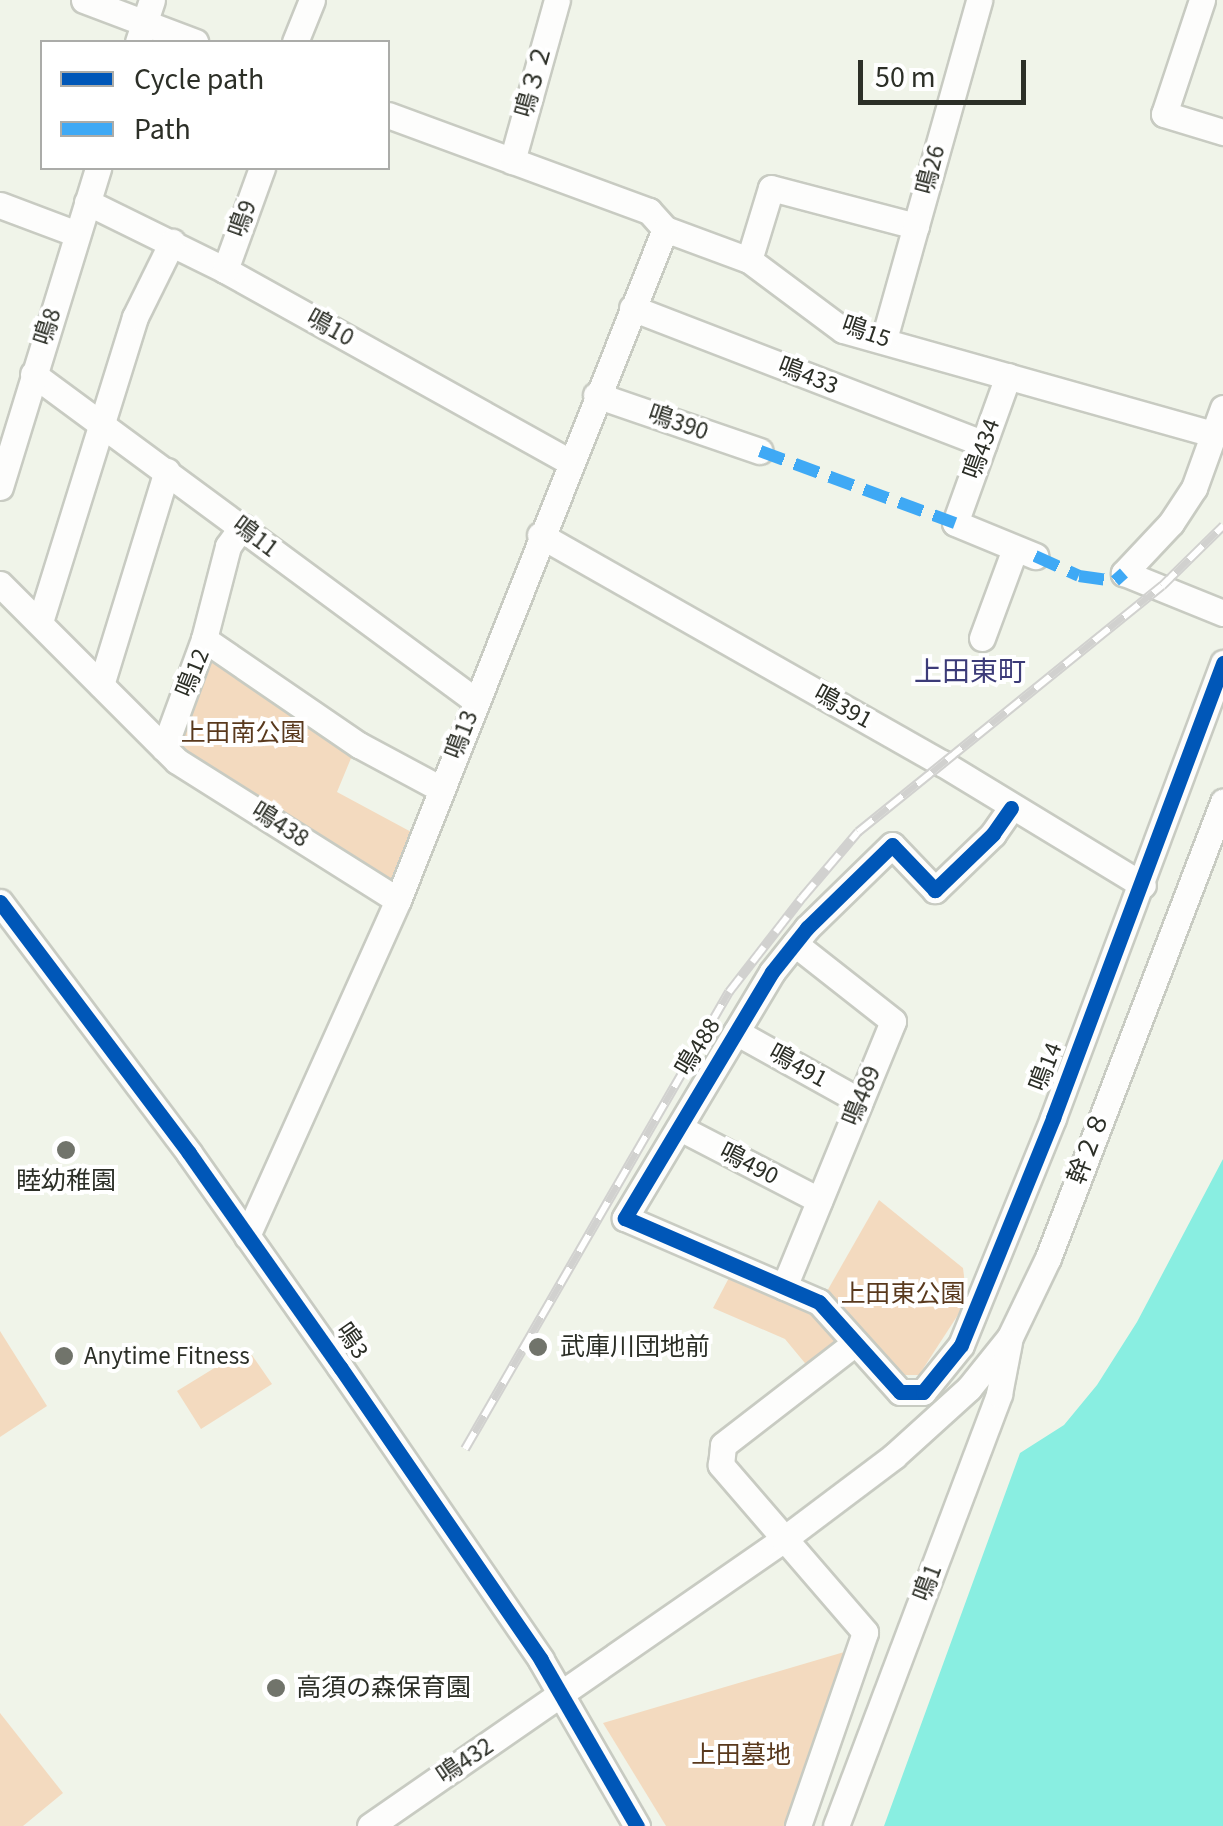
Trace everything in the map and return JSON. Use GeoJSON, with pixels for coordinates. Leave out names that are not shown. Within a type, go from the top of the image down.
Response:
{"type":"FeatureCollection","features":[{"type":"Feature","properties":{"kind":"street"},"geometry":{"type":"LineString","coordinates":[[84,0],[190,40]]}},
{"type":"Feature","properties":{"kind":"street"},"geometry":{"type":"LineString","coordinates":[[297,40],[312,0]]}},
{"type":"Feature","properties":{"kind":"street","name":"鳴３２"},"geometry":{"type":"LineString","coordinates":[[512,161],[557,0]]}},
{"type":"Feature","properties":{"kind":"street","name":"鳴26"},"geometry":{"type":"LineString","coordinates":[[884,339],[979,0]]}},
{"type":"Feature","properties":{"kind":"street"},"geometry":{"type":"LineString","coordinates":[[1202,0],[1164,114],[1223,132]]}},
{"type":"Feature","properties":{"kind":"street","name":"鳴15"},"geometry":{"type":"LineString","coordinates":[[390,116],[649,211],[665,229],[749,260],[843,330],[1214,434]]}},
{"type":"Feature","properties":{"kind":"street","name":"鳴8"},"geometry":{"type":"LineString","coordinates":[[0,487],[4,455],[97,170]]}},
{"type":"Feature","properties":{"kind":"street","name":"鳴9"},"geometry":{"type":"LineString","coordinates":[[225,270],[261,170]]}},
{"type":"Feature","properties":{"kind":"street"},"geometry":{"type":"LineString","coordinates":[[749,260],[771,188],[916,226]]}},
{"type":"Feature","properties":{"kind":"street","name":"鳴10"},"geometry":{"type":"LineString","coordinates":[[87,202],[225,270],[570,462]]}},
{"type":"Feature","properties":{"kind":"street"},"geometry":{"type":"LineString","coordinates":[[2,212],[77,234]]}},
{"type":"Feature","properties":{"kind":"street","name":"鳴13"},"geometry":{"type":"LineString","coordinates":[[247,1236],[398,900],[540,535],[665,229]]}},
{"type":"Feature","properties":{"kind":"street"},"geometry":{"type":"LineString","coordinates":[[40,622],[99,420],[135,316],[172,242]]}},
{"type":"Feature","properties":{"kind":"street","name":"鳴433"},"geometry":{"type":"LineString","coordinates":[[632,308],[984,444]]}},
{"type":"Feature","properties":{"kind":"street","name":"鳴11"},"geometry":{"type":"LineString","coordinates":[[32,374],[476,701]]}},
{"type":"Feature","properties":{"kind":"street","name":"鳴434"},"geometry":{"type":"LineString","coordinates":[[982,638],[1025,553],[955,522],[1008,376]]}},
{"type":"Feature","properties":{"kind":"street","name":"鳴390"},"geometry":{"type":"LineString","coordinates":[[596,395],[760,452]]}},
{"type":"Feature","properties":{"kind":"street"},"geometry":{"type":"LineString","coordinates":[[1223,408],[1194,488],[1124,573],[1223,613]]}},
{"type":"Feature","properties":{"kind":"street"},"geometry":{"type":"LineString","coordinates":[[101,685],[167,471]]}},
{"type":"Feature","properties":{"kind":"street"},"geometry":{"type":"LineString","coordinates":[[204,639],[228,546],[242,527]]}},
{"type":"Feature","properties":{"kind":"street","name":"鳴391"},"geometry":{"type":"LineString","coordinates":[[540,535],[942,763],[1010,808],[1143,885]]}},
{"type":"Feature","properties":{"kind":"street"},"geometry":{"type":"LineString","coordinates":[[0,584],[164,748]]}},
{"type":"Feature","properties":{"kind":"street","name":"鳴12"},"geometry":{"type":"LineString","coordinates":[[164,748],[204,639],[359,745],[441,789]]}},
{"type":"Feature","properties":{"kind":"street","name":"鳴14"},"geometry":{"type":"LineString","coordinates":[[855,1343],[900,1392],[922,1392],[961,1345],[1143,885],[1223,663]]}},
{"type":"Feature","properties":{"kind":"street","name":"鳴438"},"geometry":{"type":"LineString","coordinates":[[164,748],[177,761],[398,900]]}},
{"type":"Feature","properties":{"kind":"street","name":"幹２８"},"geometry":{"type":"LineString","coordinates":[[784,1538],[894,1456],[969,1388],[1010,1336],[1048,1258],[1223,801]]}},
{"type":"Feature","properties":{"kind":"street","name":"鳴488"},"geometry":{"type":"LineString","coordinates":[[855,1343],[818,1302],[625,1218],[736,1032],[794,944],[892,845],[934,890],[993,834],[1010,808]]}},
{"type":"Feature","properties":{"kind":"street","name":"鳴3"},"geometry":{"type":"LineString","coordinates":[[0,902],[247,1236],[541,1660],[638,1826]]}},
{"type":"Feature","properties":{"kind":"street","name":"鳴489"},"geometry":{"type":"LineString","coordinates":[[784,1287],[893,1021],[794,944]]}},
{"type":"Feature","properties":{"kind":"street","name":"鳴491"},"geometry":{"type":"LineString","coordinates":[[736,1032],[860,1101]]}},
{"type":"Feature","properties":{"kind":"street","name":"鳴490"},"geometry":{"type":"LineString","coordinates":[[680,1128],[819,1200]]}},
{"type":"Feature","properties":{"kind":"street","name":"鳴1"},"geometry":{"type":"LineString","coordinates":[[836,1826],[1000,1394],[1010,1336]]}},
{"type":"Feature","properties":{"kind":"street"},"geometry":{"type":"LineString","coordinates":[[798,1826],[865,1632],[721,1465],[722,1445],[855,1343]]}},
{"type":"Feature","properties":{"kind":"street","name":"鳴432"},"geometry":{"type":"LineString","coordinates":[[370,1826],[784,1538]]}},
{"type":"Feature","properties":{"kind":"green space","name":"上田南公園"},"geometry":{"type":"Polygon","coordinates":[[[208,647],[354,751],[337,792],[415,834],[395,889],[170,747],[208,647]]]}},
{"type":"Feature","properties":{"kind":"green space","name":"上田東公園"},"geometry":{"type":"Polygon","coordinates":[[[879,1200],[963,1268],[967,1301],[919,1375],[900,1375],[826,1293],[879,1200]]]}},
{"type":"Feature","properties":{"kind":"green space"},"geometry":{"type":"Polygon","coordinates":[[[731,1274],[816,1309],[843,1341],[809,1368],[785,1339],[713,1308],[731,1274]]]}},
{"type":"Feature","properties":{"kind":"green space"},"geometry":{"type":"Polygon","coordinates":[[[0,1331],[47,1406],[0,1437],[0,1331]]]}},
{"type":"Feature","properties":{"kind":"green space"},"geometry":{"type":"Polygon","coordinates":[[[247,1348],[272,1384],[201,1429],[177,1391],[247,1348]]]}},
{"type":"Feature","properties":{"kind":"green space","name":"上田墓地"},"geometry":{"type":"Polygon","coordinates":[[[851,1650],[790,1826],[666,1826],[603,1723],[851,1650]]]}},
{"type":"Feature","properties":{"kind":"green space"},"geometry":{"type":"Polygon","coordinates":[[[0,1713],[63,1793],[23,1826],[0,1826],[0,1713]]]}},
{"type":"Feature","properties":{"kind":"water"},"geometry":{"type":"Polygon","coordinates":[[[1223,1159],[1223,1826],[884,1826],[1020,1453],[1064,1425],[1097,1385],[1137,1322],[1223,1159]]]}},
{"type":"Feature","properties":{"kind":"railway"},"geometry":{"type":"LineString","coordinates":[[465,1449],[729,992],[802,898],[858,832],[1162,586],[1223,526]]}},
{"type":"Feature","properties":{"kind":"marked path"},"geometry":{"type":"LineString","coordinates":[[760,451],[955,523]]}},
{"type":"Feature","properties":{"kind":"marked path"},"geometry":{"type":"LineString","coordinates":[[1035,556],[1079,576],[1115,581],[1124,573]]}},
{"type":"Feature","properties":{"kind":"cycle path"},"geometry":{"type":"LineString","coordinates":[[1011,808],[993,834],[935,890],[892,845],[807,928],[772,972],[625,1218],[819,1302],[900,1392],[923,1392],[961,1345],[1053,1118],[1223,663]]}},
{"type":"Feature","properties":{"kind":"cycle path"},"geometry":{"type":"LineString","coordinates":[[0,902],[189,1153],[340,1367],[541,1660],[637,1826]]}},
{"type":"Feature","properties":{"kind":"place","name":"睦幼稚園"},"geometry":{"type":"Point","coordinates":[66,1150]}},
{"type":"Feature","properties":{"kind":"place","name":"武庫川団地前"},"geometry":{"type":"Point","coordinates":[538,1347]}},
{"type":"Feature","properties":{"kind":"place","name":"Anytime Fitness"},"geometry":{"type":"Point","coordinates":[64,1356]}},
{"type":"Feature","properties":{"kind":"place","name":"高須の森保育園"},"geometry":{"type":"Point","coordinates":[276,1688]}},
{"type":"Feature","properties":{"kind":"district","name":"上田東町"},"geometry":{"type":"Point","coordinates":[970,672]}}]}
